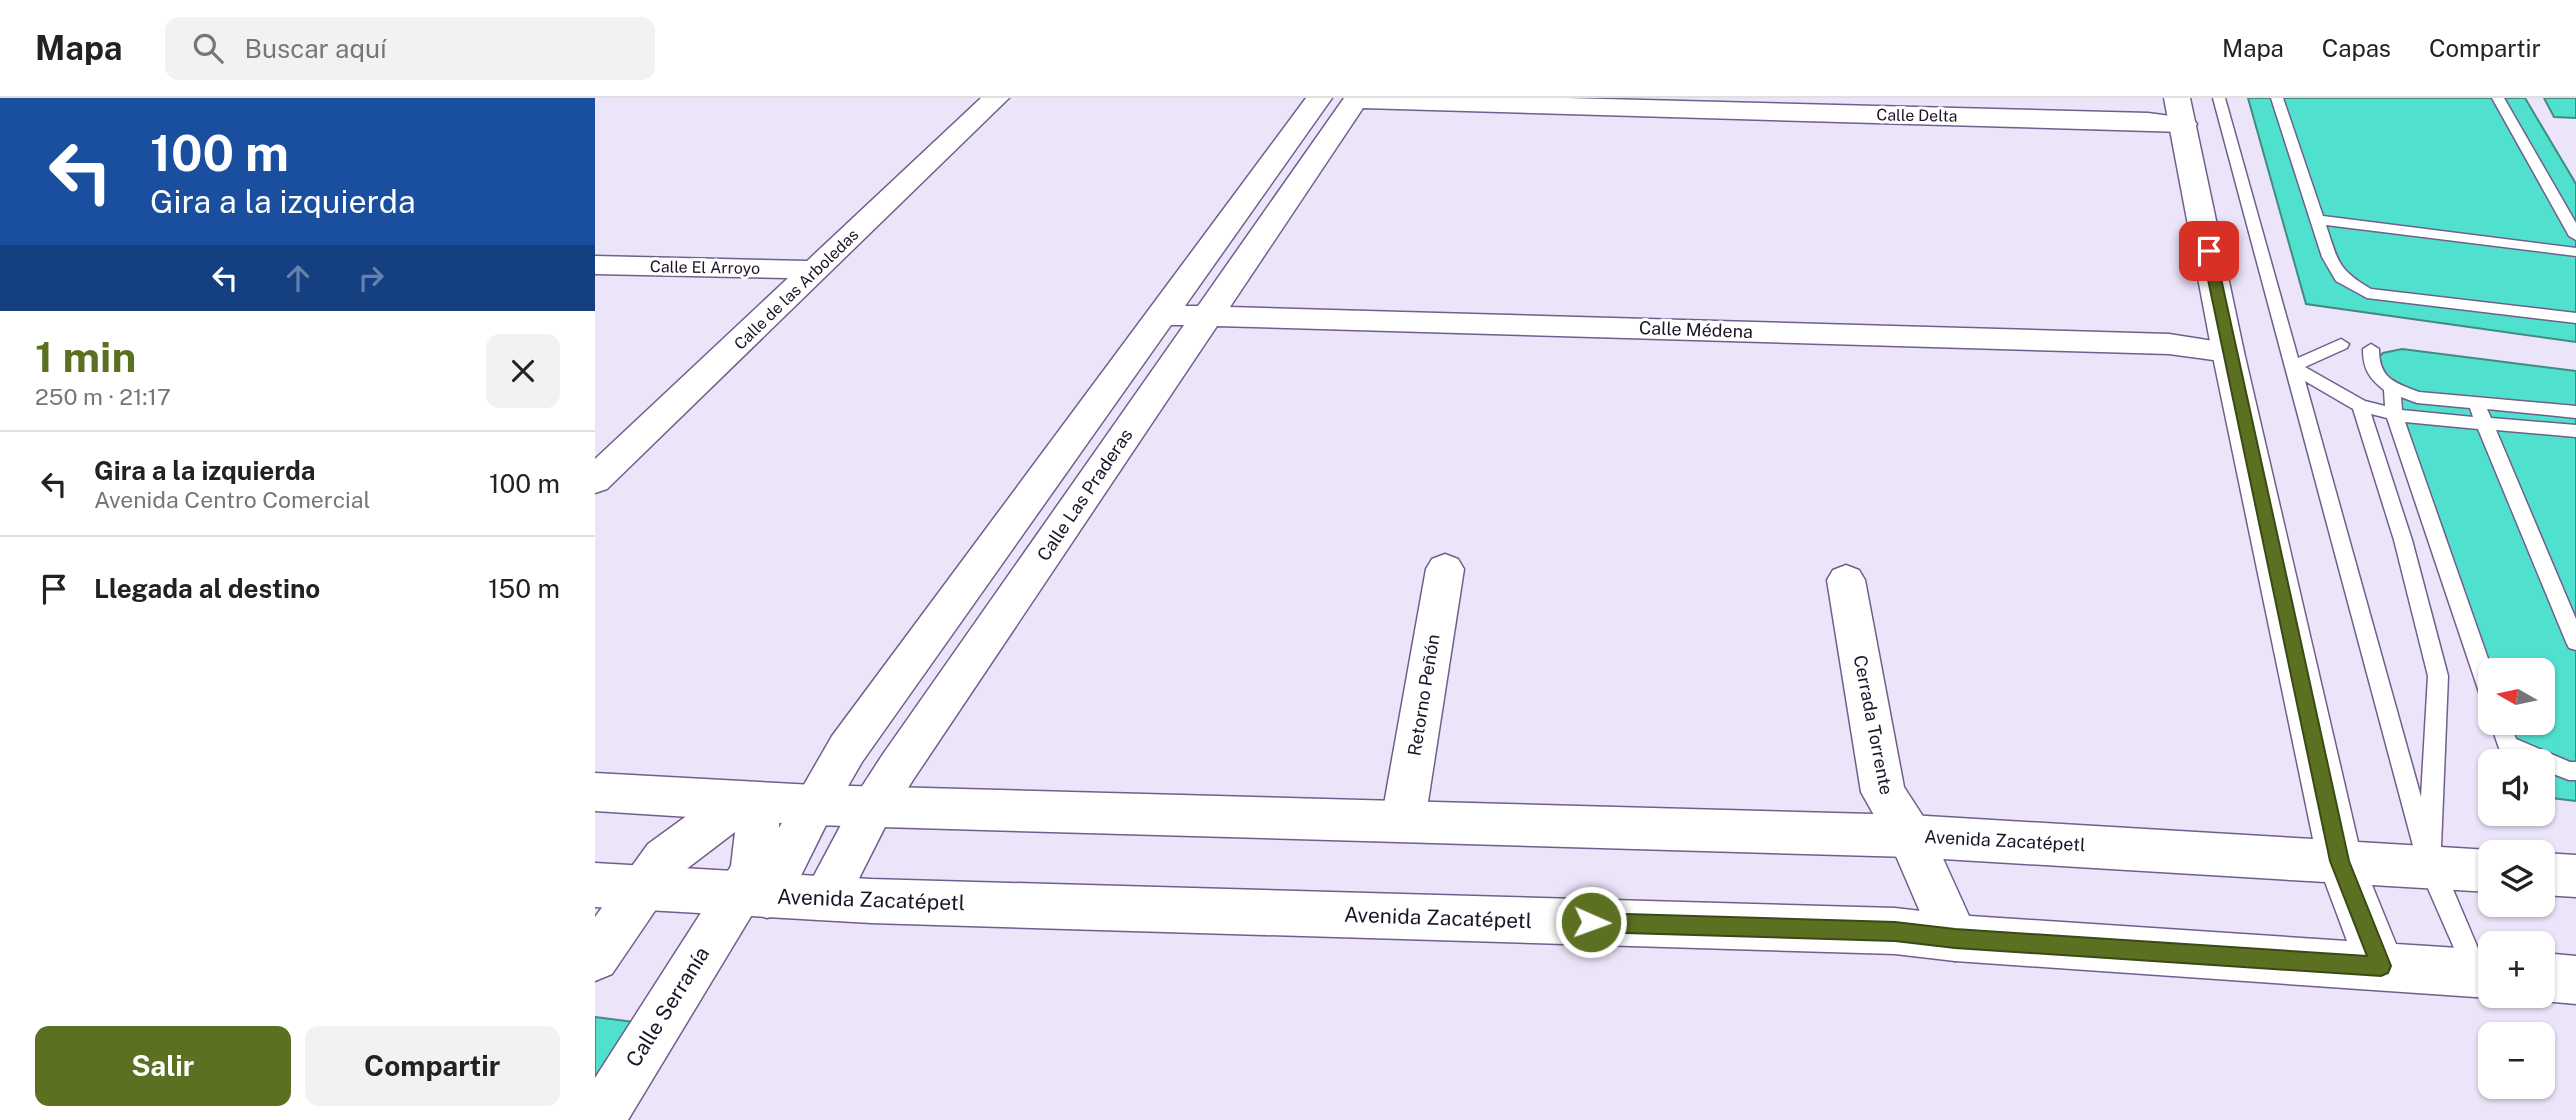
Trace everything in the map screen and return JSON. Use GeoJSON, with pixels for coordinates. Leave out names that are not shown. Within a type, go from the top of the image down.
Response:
{"type":"FeatureCollection","features":[{"type":"Feature","properties":{"kind":"street","name":"Calle de las Arboledas"},"geometry":{"type":"LineString","coordinates":[[595,480],[996,98]]}},
{"type":"Feature","properties":{"kind":"street"},"geometry":{"type":"LineString","coordinates":[[753,896],[847,750],[1319,98]]}},
{"type":"Feature","properties":{"kind":"street","name":"Calle Delta"},"geometry":{"type":"LineString","coordinates":[[1356,99],[2134,120],[2180,111]]}},
{"type":"Feature","properties":{"kind":"street","name":"Calle Las Praderas"},"geometry":{"type":"LineString","coordinates":[[825,898],[874,806],[1356,99]]}},
{"type":"Feature","properties":{"kind":"street"},"geometry":{"type":"LineString","coordinates":[[2180,111],[2228,352],[2340,861],[2381,966]]}},
{"type":"Feature","properties":{"kind":"street","name":"Calle El Arroyo"},"geometry":{"type":"LineString","coordinates":[[595,265],[816,270]]}},
{"type":"Feature","properties":{"kind":"street","name":"Calle Médena"},"geometry":{"type":"LineString","coordinates":[[1163,315],[2169,344],[2228,352]]}},
{"type":"Feature","properties":{"kind":"street","name":"Retorno Peñón"},"geometry":{"type":"LineString","coordinates":[[1403,821],[1445,569]]}},
{"type":"Feature","properties":{"kind":"street","name":"Cerrada Torrente"},"geometry":{"type":"LineString","coordinates":[[1846,580],[1883,792],[1910,836],[1955,938]]}},
{"type":"Feature","properties":{"kind":"street","name":"Avenida Zacatépetl"},"geometry":{"type":"LineString","coordinates":[[595,792],[749,803],[1910,836],[2478,870]]}},
{"type":"Feature","properties":{"kind":"street"},"geometry":{"type":"LineString","coordinates":[[595,957],[641,888],[673,852],[749,803],[759,843],[751,875],[753,896]]}},
{"type":"Feature","properties":{"kind":"street"},"geometry":{"type":"LineString","coordinates":[[2555,875],[2576,876]]}},
{"type":"Feature","properties":{"kind":"street","name":"Avenida Zacatépetl"},"geometry":{"type":"LineString","coordinates":[[595,885],[753,896],[1881,931],[2478,973]]}},
{"type":"Feature","properties":{"kind":"street","name":"Calle Serranía"},"geometry":{"type":"LineString","coordinates":[[598,1120],[753,896]]}},
{"type":"Feature","properties":{"kind":"street"},"geometry":{"type":"LineString","coordinates":[[2555,978],[2576,980]]}},
{"type":"Feature","properties":{"kind":"lane"},"geometry":{"type":"LineString","coordinates":[[2219,98],[2430,868],[2478,963]]}},
{"type":"Feature","properties":{"kind":"lane"},"geometry":{"type":"LineString","coordinates":[[2277,98],[2329,257],[2341,278],[2367,293],[2576,318]]}},
{"type":"Feature","properties":{"kind":"lane"},"geometry":{"type":"LineString","coordinates":[[2498,98],[2576,236]]}},
{"type":"Feature","properties":{"kind":"lane"},"geometry":{"type":"LineString","coordinates":[[2317,220],[2576,252]]}},
{"type":"Feature","properties":{"kind":"lane"},"geometry":{"type":"LineString","coordinates":[[2292,367],[2341,344]]}},
{"type":"Feature","properties":{"kind":"lane"},"geometry":{"type":"LineString","coordinates":[[2371,349],[2371,366],[2378,377],[2392,388],[2417,397],[2574,415]]}},
{"type":"Feature","properties":{"kind":"lane"},"geometry":{"type":"LineString","coordinates":[[2292,367],[2360,406],[2394,414],[2576,431]]}},
{"type":"Feature","properties":{"kind":"lane"},"geometry":{"type":"LineString","coordinates":[[2392,388],[2394,414],[2478,660]]}},
{"type":"Feature","properties":{"kind":"lane"},"geometry":{"type":"LineString","coordinates":[[2476,403],[2576,642]]}},
{"type":"Feature","properties":{"kind":"lane"},"geometry":{"type":"LineString","coordinates":[[2360,406],[2403,540],[2438,676],[2430,868]]}},
{"type":"Feature","properties":{"kind":"lane"},"geometry":{"type":"LineString","coordinates":[[2504,735],[2507,745],[2568,771],[2576,771]]}},
{"type":"Feature","properties":{"kind":"building"},"geometry":{"type":"Polygon","coordinates":[[[2248,98],[2525,98],[2576,184],[2576,342],[2306,304],[2248,98]]]}},
{"type":"Feature","properties":{"kind":"building"},"geometry":{"type":"Polygon","coordinates":[[[2544,98],[2576,98],[2576,118],[2554,117],[2544,98]]]}},
{"type":"Feature","properties":{"kind":"building"},"geometry":{"type":"Polygon","coordinates":[[[2402,349],[2576,371],[2576,801],[2555,798],[2555,749],[2506,749],[2501,735],[2555,735],[2555,658],[2478,658],[2478,663],[2461,608],[2446,537],[2418,463],[2397,393],[2371,366],[2383,353],[2402,349]]]}},
{"type":"Feature","properties":{"kind":"building"},"geometry":{"type":"Polygon","coordinates":[[[595,1017],[642,1023],[595,1083],[595,1017]]]}},
{"type":"Feature","properties":{"kind":"route"},"geometry":{"type":"LineString","coordinates":[[1591,922],[1895,932],[2381,966],[2340,861],[2228,352],[2209,251]]}}]}
